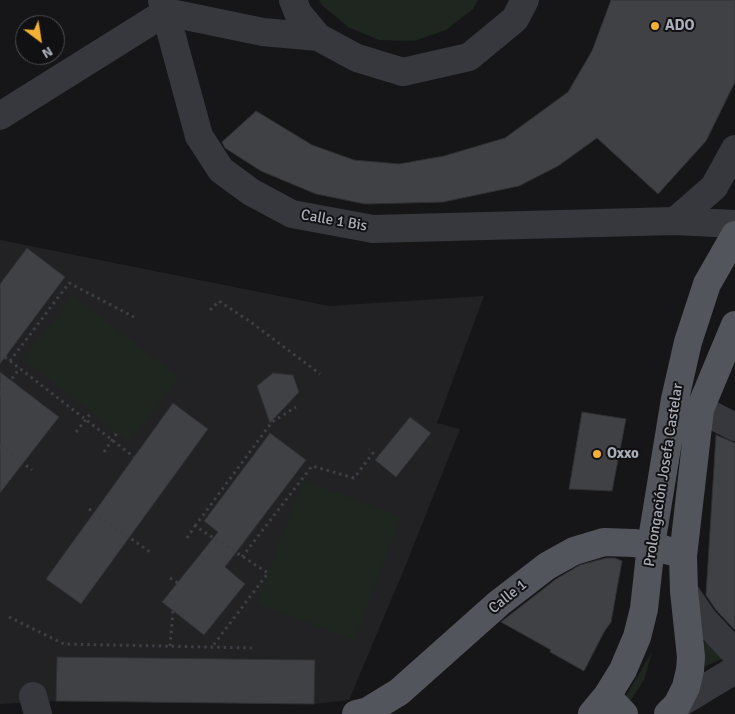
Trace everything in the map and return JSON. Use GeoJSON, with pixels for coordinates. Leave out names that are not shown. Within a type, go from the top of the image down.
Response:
{"type":"FeatureCollection","features":[{"type":"Feature","properties":{"kind":"main road","name":"Prolongación Josefa Castelar"},"geometry":{"type":"LineString","coordinates":[[608,708],[636,637],[644,609],[651,545],[675,398],[688,342],[707,284],[735,235]]}},
{"type":"Feature","properties":{"kind":"main road","name":"Prolongación Josefa Castelar"},"geometry":{"type":"LineString","coordinates":[[672,710],[686,687],[691,657],[684,591],[683,556],[700,409],[735,325]]}},
{"type":"Feature","properties":{"kind":"main road","name":"Calle 1"},"geometry":{"type":"LineString","coordinates":[[356,714],[368,711],[399,692],[499,603],[554,562],[574,551],[604,542],[651,545],[683,556]]}},
{"type":"Feature","properties":{"kind":"street"},"geometry":{"type":"LineString","coordinates":[[293,0],[298,13],[318,37],[357,58],[403,72],[469,57],[515,19],[526,0]]}},
{"type":"Feature","properties":{"kind":"street"},"geometry":{"type":"LineString","coordinates":[[0,116],[164,6],[263,32],[318,37]]}},
{"type":"Feature","properties":{"kind":"street","name":"Calle 1 Bis"},"geometry":{"type":"LineString","coordinates":[[164,6],[199,136],[221,170],[251,192],[292,214],[373,229],[675,221],[735,224]]}},
{"type":"Feature","properties":{"kind":"street"},"geometry":{"type":"LineString","coordinates":[[675,221],[714,187],[735,149]]}},
{"type":"Feature","properties":{"kind":"street"},"geometry":{"type":"LineString","coordinates":[[714,187],[735,216]]}},
{"type":"Feature","properties":{"kind":"street"},"geometry":{"type":"LineString","coordinates":[[700,409],[735,427]]}},
{"type":"Feature","properties":{"kind":"street"},"geometry":{"type":"LineString","coordinates":[[684,591],[704,620],[735,653]]}},
{"type":"Feature","properties":{"kind":"street"},"geometry":{"type":"LineString","coordinates":[[672,710],[735,670]]}},
{"type":"Feature","properties":{"kind":"path"},"geometry":{"type":"LineString","coordinates":[[10,361],[69,283],[134,317]]}},
{"type":"Feature","properties":{"kind":"path"},"geometry":{"type":"LineString","coordinates":[[210,310],[219,301],[252,323],[320,374]]}},
{"type":"Feature","properties":{"kind":"path"},"geometry":{"type":"LineString","coordinates":[[5,356],[134,457]]}},
{"type":"Feature","properties":{"kind":"path"},"geometry":{"type":"LineString","coordinates":[[0,394],[20,368]]}},
{"type":"Feature","properties":{"kind":"path"},"geometry":{"type":"LineString","coordinates":[[187,538],[272,422],[296,407]]}},
{"type":"Feature","properties":{"kind":"path"},"geometry":{"type":"LineString","coordinates":[[76,432],[91,413]]}},
{"type":"Feature","properties":{"kind":"path"},"geometry":{"type":"LineString","coordinates":[[104,452],[118,433]]}},
{"type":"Feature","properties":{"kind":"path"},"geometry":{"type":"LineString","coordinates":[[0,446],[32,470]]}},
{"type":"Feature","properties":{"kind":"path"},"geometry":{"type":"LineString","coordinates":[[242,557],[312,466],[354,478],[373,453],[369,450]]}},
{"type":"Feature","properties":{"kind":"path"},"geometry":{"type":"LineString","coordinates":[[89,508],[150,552]]}},
{"type":"Feature","properties":{"kind":"path"},"geometry":{"type":"LineString","coordinates":[[195,526],[268,573],[212,647]]}},
{"type":"Feature","properties":{"kind":"path"},"geometry":{"type":"LineString","coordinates":[[170,578],[178,583]]}},
{"type":"Feature","properties":{"kind":"path"},"geometry":{"type":"LineString","coordinates":[[170,646],[173,611]]}},
{"type":"Feature","properties":{"kind":"path"},"geometry":{"type":"LineString","coordinates":[[9,617],[64,644],[254,648]]}},
{"type":"Feature","properties":{"kind":"shaded area"},"geometry":{"type":"Polygon","coordinates":[[[319,0],[478,0],[473,9],[446,30],[414,41],[379,40],[348,27],[322,5],[319,0]]]}},
{"type":"Feature","properties":{"kind":"shaded area"},"geometry":{"type":"Polygon","coordinates":[[[0,240],[329,306],[484,296],[437,423],[460,429],[349,700],[314,704],[56,701],[0,704],[0,240]]]}},
{"type":"Feature","properties":{"kind":"shaded area"},"geometry":{"type":"Polygon","coordinates":[[[73,295],[179,378],[129,442],[23,359],[73,295]]]}},
{"type":"Feature","properties":{"kind":"shaded area"},"geometry":{"type":"Polygon","coordinates":[[[303,480],[401,516],[355,640],[256,604],[303,480]]]}},
{"type":"Feature","properties":{"kind":"shaded area"},"geometry":{"type":"Polygon","coordinates":[[[700,639],[728,656],[693,672],[700,639]]]}},
{"type":"Feature","properties":{"kind":"shaded area"},"geometry":{"type":"Polygon","coordinates":[[[652,652],[644,680],[622,714],[615,714],[652,652]]]}},
{"type":"Feature","properties":{"kind":"building"},"geometry":{"type":"Polygon","coordinates":[[[611,0],[735,0],[735,82],[706,141],[658,194],[597,138],[558,166],[519,186],[443,202],[365,204],[316,194],[261,171],[225,148],[222,142],[256,111],[312,145],[354,160],[399,164],[444,156],[505,138],[568,92],[592,51],[611,0]]]}},
{"type":"Feature","properties":{"kind":"building"},"geometry":{"type":"Polygon","coordinates":[[[27,248],[65,277],[0,364],[0,284],[27,248]]]}},
{"type":"Feature","properties":{"kind":"building"},"geometry":{"type":"Polygon","coordinates":[[[0,372],[59,417],[0,493],[0,372]]]}},
{"type":"Feature","properties":{"kind":"building"},"geometry":{"type":"Polygon","coordinates":[[[273,373],[293,375],[299,392],[270,423],[257,386],[273,373]]]}},
{"type":"Feature","properties":{"kind":"building"},"geometry":{"type":"Polygon","coordinates":[[[173,403],[208,429],[81,604],[46,579],[173,403]]]}},
{"type":"Feature","properties":{"kind":"building","name":"Oxxo"},"geometry":{"type":"Polygon","coordinates":[[[582,412],[626,419],[612,491],[569,489],[582,412]]]}},
{"type":"Feature","properties":{"kind":"building"},"geometry":{"type":"Polygon","coordinates":[[[410,417],[431,433],[396,477],[375,460],[410,417]]]}},
{"type":"Feature","properties":{"kind":"building"},"geometry":{"type":"Polygon","coordinates":[[[270,433],[306,460],[225,567],[245,584],[204,635],[162,602],[218,532],[204,521],[270,433]]]}},
{"type":"Feature","properties":{"kind":"building"},"geometry":{"type":"Polygon","coordinates":[[[716,435],[735,443],[735,630],[716,610],[706,595],[716,435]]]}},
{"type":"Feature","properties":{"kind":"building"},"geometry":{"type":"Polygon","coordinates":[[[606,558],[615,558],[622,561],[611,622],[584,671],[501,622],[556,579],[580,565],[606,558]]]}},
{"type":"Feature","properties":{"kind":"building"},"geometry":{"type":"Polygon","coordinates":[[[57,657],[315,660],[314,704],[56,701],[57,657]]]}},
{"type":"Feature","properties":{"kind":"place","name":"ADO"},"geometry":{"type":"Point","coordinates":[655,26]}},
{"type":"Feature","properties":{"kind":"place","name":"Oxxo"},"geometry":{"type":"Point","coordinates":[597,454]}}]}
